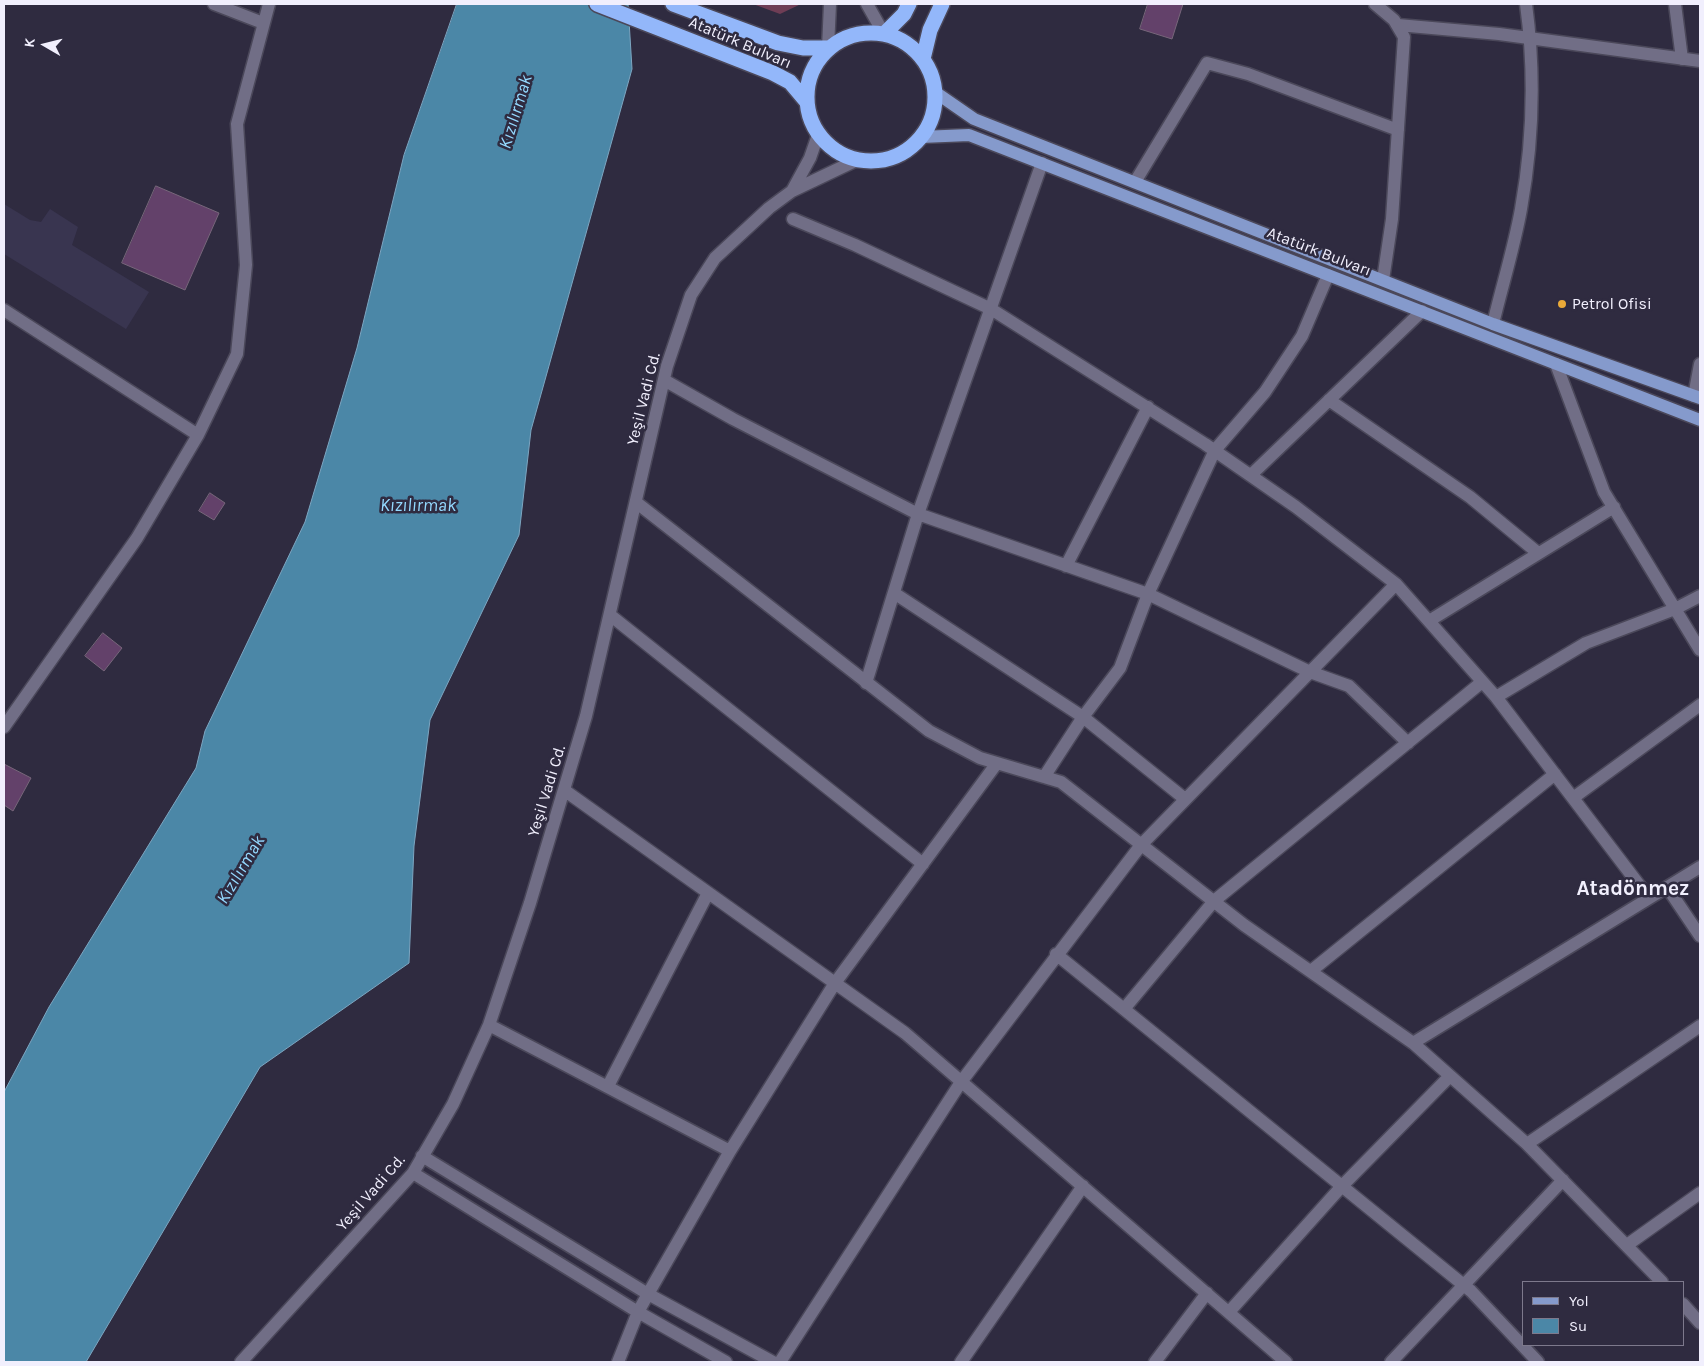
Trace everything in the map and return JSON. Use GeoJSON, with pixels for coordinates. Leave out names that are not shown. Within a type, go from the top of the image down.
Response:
{"type":"FeatureCollection","features":[{"type":"Feature","properties":{"kind":"highway","name":"Atatürk Bulvarı"},"geometry":{"type":"LineString","coordinates":[[598,4],[773,73],[790,82],[806,101]]}},
{"type":"Feature","properties":{"kind":"highway","name":"Atatürk Bulvarı"},"geometry":{"type":"LineString","coordinates":[[673,4],[778,43],[803,48],[828,48]]}},
{"type":"Feature","properties":{"kind":"highway"},"geometry":{"type":"LineString","coordinates":[[884,34],[904,14],[909,4]]}},
{"type":"Feature","properties":{"kind":"highway"},"geometry":{"type":"LineString","coordinates":[[923,59],[930,30],[942,4]]}},
{"type":"Feature","properties":{"kind":"highway","name":"Atatürk Bulvarı"},"geometry":{"type":"LineString","coordinates":[[866,33],[884,34],[906,43],[923,59],[933,81],[935,92],[932,116],[921,137],[903,153],[892,158],[875,161],[857,160],[836,151],[818,135],[812,124],[806,101],[811,72],[828,48],[849,36],[866,33]]}},
{"type":"Feature","properties":{"kind":"main road","name":"Atatürk Bulvarı"},"geometry":{"type":"LineString","coordinates":[[935,92],[974,118],[1492,324],[1697,397]]}},
{"type":"Feature","properties":{"kind":"main road","name":"Atatürk Bulvarı"},"geometry":{"type":"LineString","coordinates":[[921,137],[969,136],[1700,420]]}},
{"type":"Feature","properties":{"kind":"street"},"geometry":{"type":"LineString","coordinates":[[214,4],[263,23]]}},
{"type":"Feature","properties":{"kind":"street"},"geometry":{"type":"LineString","coordinates":[[5,724],[137,538],[198,434],[237,354],[246,265],[237,124],[269,4]]}},
{"type":"Feature","properties":{"kind":"street"},"geometry":{"type":"LineString","coordinates":[[828,48],[832,4]]}},
{"type":"Feature","properties":{"kind":"street"},"geometry":{"type":"LineString","coordinates":[[868,4],[884,34]]}},
{"type":"Feature","properties":{"kind":"street"},"geometry":{"type":"LineString","coordinates":[[1375,4],[1398,25],[1404,37],[1392,219],[1383,280]]}},
{"type":"Feature","properties":{"kind":"street"},"geometry":{"type":"LineString","coordinates":[[1492,324],[1514,241],[1525,180],[1530,120],[1531,39],[1526,4]]}},
{"type":"Feature","properties":{"kind":"street"},"geometry":{"type":"LineString","coordinates":[[1675,4],[1682,59]]}},
{"type":"Feature","properties":{"kind":"street"},"geometry":{"type":"LineString","coordinates":[[1398,25],[1531,39],[1700,61]]}},
{"type":"Feature","properties":{"kind":"street"},"geometry":{"type":"LineString","coordinates":[[1135,182],[1207,63],[1248,74],[1398,130]]}},
{"type":"Feature","properties":{"kind":"street"},"geometry":{"type":"LineString","coordinates":[[792,191],[810,158],[818,135]]}},
{"type":"Feature","properties":{"kind":"street"},"geometry":{"type":"LineString","coordinates":[[792,191],[857,160]]}},
{"type":"Feature","properties":{"kind":"street"},"geometry":{"type":"LineString","coordinates":[[866,683],[918,514],[1042,163]]}},
{"type":"Feature","properties":{"kind":"street","name":"Yeşil Vadi Cd."},"geometry":{"type":"LineString","coordinates":[[241,1362],[413,1174],[453,1104],[489,1025],[530,903],[586,716],[664,380],[691,295],[715,258],[769,208],[792,191]]}},
{"type":"Feature","properties":{"kind":"street"},"geometry":{"type":"LineString","coordinates":[[793,219],[855,245],[991,309],[1215,450],[1296,507],[1396,584],[1496,697],[1649,898]]}},
{"type":"Feature","properties":{"kind":"street"},"geometry":{"type":"LineString","coordinates":[[1044,777],[1084,717],[1120,668],[1148,594],[1215,450],[1265,392],[1302,336],[1328,275]]}},
{"type":"Feature","properties":{"kind":"street"},"geometry":{"type":"LineString","coordinates":[[4,310],[198,434]]}},
{"type":"Feature","properties":{"kind":"street"},"geometry":{"type":"LineString","coordinates":[[1251,476],[1422,311]]}},
{"type":"Feature","properties":{"kind":"street"},"geometry":{"type":"LineString","coordinates":[[1556,364],[1604,492],[1700,650]]}},
{"type":"Feature","properties":{"kind":"street"},"geometry":{"type":"LineString","coordinates":[[1697,397],[1700,364]]}},
{"type":"Feature","properties":{"kind":"street"},"geometry":{"type":"LineString","coordinates":[[664,380],[734,419],[918,514],[1148,594],[1310,672],[1349,686],[1408,743]]}},
{"type":"Feature","properties":{"kind":"street"},"geometry":{"type":"LineString","coordinates":[[1329,400],[1470,497],[1538,553]]}},
{"type":"Feature","properties":{"kind":"street"},"geometry":{"type":"LineString","coordinates":[[1066,566],[1148,407]]}},
{"type":"Feature","properties":{"kind":"street"},"geometry":{"type":"LineString","coordinates":[[637,502],[929,731],[980,758],[1061,782],[1214,901],[1413,1043],[1527,1144],[1661,1281]]}},
{"type":"Feature","properties":{"kind":"street"},"geometry":{"type":"LineString","coordinates":[[1429,621],[1614,507]]}},
{"type":"Feature","properties":{"kind":"street"},"geometry":{"type":"LineString","coordinates":[[780,1362],[961,1082],[1141,844],[1396,584]]}},
{"type":"Feature","properties":{"kind":"street"},"geometry":{"type":"LineString","coordinates":[[894,593],[1084,717],[1185,799]]}},
{"type":"Feature","properties":{"kind":"street"},"geometry":{"type":"LineString","coordinates":[[1496,697],[1586,643],[1675,609],[1700,596]]}},
{"type":"Feature","properties":{"kind":"street"},"geometry":{"type":"LineString","coordinates":[[610,615],[923,864]]}},
{"type":"Feature","properties":{"kind":"street"},"geometry":{"type":"LineString","coordinates":[[1124,1009],[1214,901],[1482,682]]}},
{"type":"Feature","properties":{"kind":"street"},"geometry":{"type":"LineString","coordinates":[[1573,798],[1700,705]]}},
{"type":"Feature","properties":{"kind":"street"},"geometry":{"type":"LineString","coordinates":[[618,1362],[638,1312],[648,1294],[730,1151],[835,983],[997,763]]}},
{"type":"Feature","properties":{"kind":"street"},"geometry":{"type":"LineString","coordinates":[[1311,971],[1555,774]]}},
{"type":"Feature","properties":{"kind":"street"},"geometry":{"type":"LineString","coordinates":[[564,790],[905,1033],[1286,1362]]}},
{"type":"Feature","properties":{"kind":"street"},"geometry":{"type":"LineString","coordinates":[[1413,1043],[1700,867]]}},
{"type":"Feature","properties":{"kind":"street"},"geometry":{"type":"LineString","coordinates":[[1667,887],[1700,936]]}},
{"type":"Feature","properties":{"kind":"street"},"geometry":{"type":"LineString","coordinates":[[608,1086],[708,893]]}},
{"type":"Feature","properties":{"kind":"street"},"geometry":{"type":"LineString","coordinates":[[1056,954],[1463,1285],[1522,1346]]}},
{"type":"Feature","properties":{"kind":"street"},"geometry":{"type":"LineString","coordinates":[[489,1025],[730,1151]]}},
{"type":"Feature","properties":{"kind":"street"},"geometry":{"type":"LineString","coordinates":[[1527,1144],[1700,1026]]}},
{"type":"Feature","properties":{"kind":"street"},"geometry":{"type":"LineString","coordinates":[[1229,1312],[1342,1186],[1450,1076]]}},
{"type":"Feature","properties":{"kind":"street"},"geometry":{"type":"LineString","coordinates":[[422,1156],[648,1294],[772,1362]]}},
{"type":"Feature","properties":{"kind":"street"},"geometry":{"type":"LineString","coordinates":[[413,1174],[638,1312],[726,1362]]}},
{"type":"Feature","properties":{"kind":"street"},"geometry":{"type":"LineString","coordinates":[[1391,1362],[1563,1180]]}},
{"type":"Feature","properties":{"kind":"street"},"geometry":{"type":"LineString","coordinates":[[961,1362],[1082,1186]]}},
{"type":"Feature","properties":{"kind":"street"},"geometry":{"type":"LineString","coordinates":[[1627,1245],[1700,1193]]}},
{"type":"Feature","properties":{"kind":"street"},"geometry":{"type":"LineString","coordinates":[[1155,1362],[1207,1293]]}},
{"type":"Feature","properties":{"kind":"street"},"geometry":{"type":"LineString","coordinates":[[1684,1305],[1700,1322]]}},
{"type":"Feature","properties":{"kind":"street"},"geometry":{"type":"LineString","coordinates":[[1522,1346],[1538,1362]]}},
{"type":"Feature","properties":{"kind":"shaded area"},"geometry":{"type":"Polygon","coordinates":[[[753,4],[801,4],[780,14],[753,4]]]}},
{"type":"Feature","properties":{"kind":"shaded area"},"geometry":{"type":"Polygon","coordinates":[[[4,204],[30,220],[41,222],[50,209],[78,227],[72,245],[149,292],[126,329],[4,254],[4,204]]]}},
{"type":"Feature","properties":{"kind":"water","name":"Kızılırmak"},"geometry":{"type":"Polygon","coordinates":[[[457,4],[628,4],[632,69],[531,430],[519,535],[430,720],[414,846],[409,963],[260,1067],[86,1362],[4,1362],[4,1092],[49,1007],[196,768],[205,731],[305,522],[357,348],[404,155],[457,4]]]}},
{"type":"Feature","properties":{"kind":"building"},"geometry":{"type":"Polygon","coordinates":[[[1148,4],[1183,4],[1172,39],[1140,29],[1148,4]]]}},
{"type":"Feature","properties":{"kind":"building"},"geometry":{"type":"Polygon","coordinates":[[[156,186],[219,213],[185,290],[122,263],[156,186]]]}},
{"type":"Feature","properties":{"kind":"building"},"geometry":{"type":"Polygon","coordinates":[[[210,493],[225,503],[214,520],[199,511],[210,493]]]}},
{"type":"Feature","properties":{"kind":"building"},"geometry":{"type":"Polygon","coordinates":[[[103,633],[122,648],[104,671],[85,656],[103,633]]]}},
{"type":"Feature","properties":{"kind":"building"},"geometry":{"type":"Polygon","coordinates":[[[4,764],[31,778],[13,811],[4,805],[4,764]]]}},
{"type":"Feature","properties":{"kind":"place","name":"Petrol Ofisi"},"geometry":{"type":"Point","coordinates":[1562,304]}},
{"type":"Feature","properties":{"kind":"district","name":"Atadönmez"},"geometry":{"type":"Point","coordinates":[1633,889]}}]}
